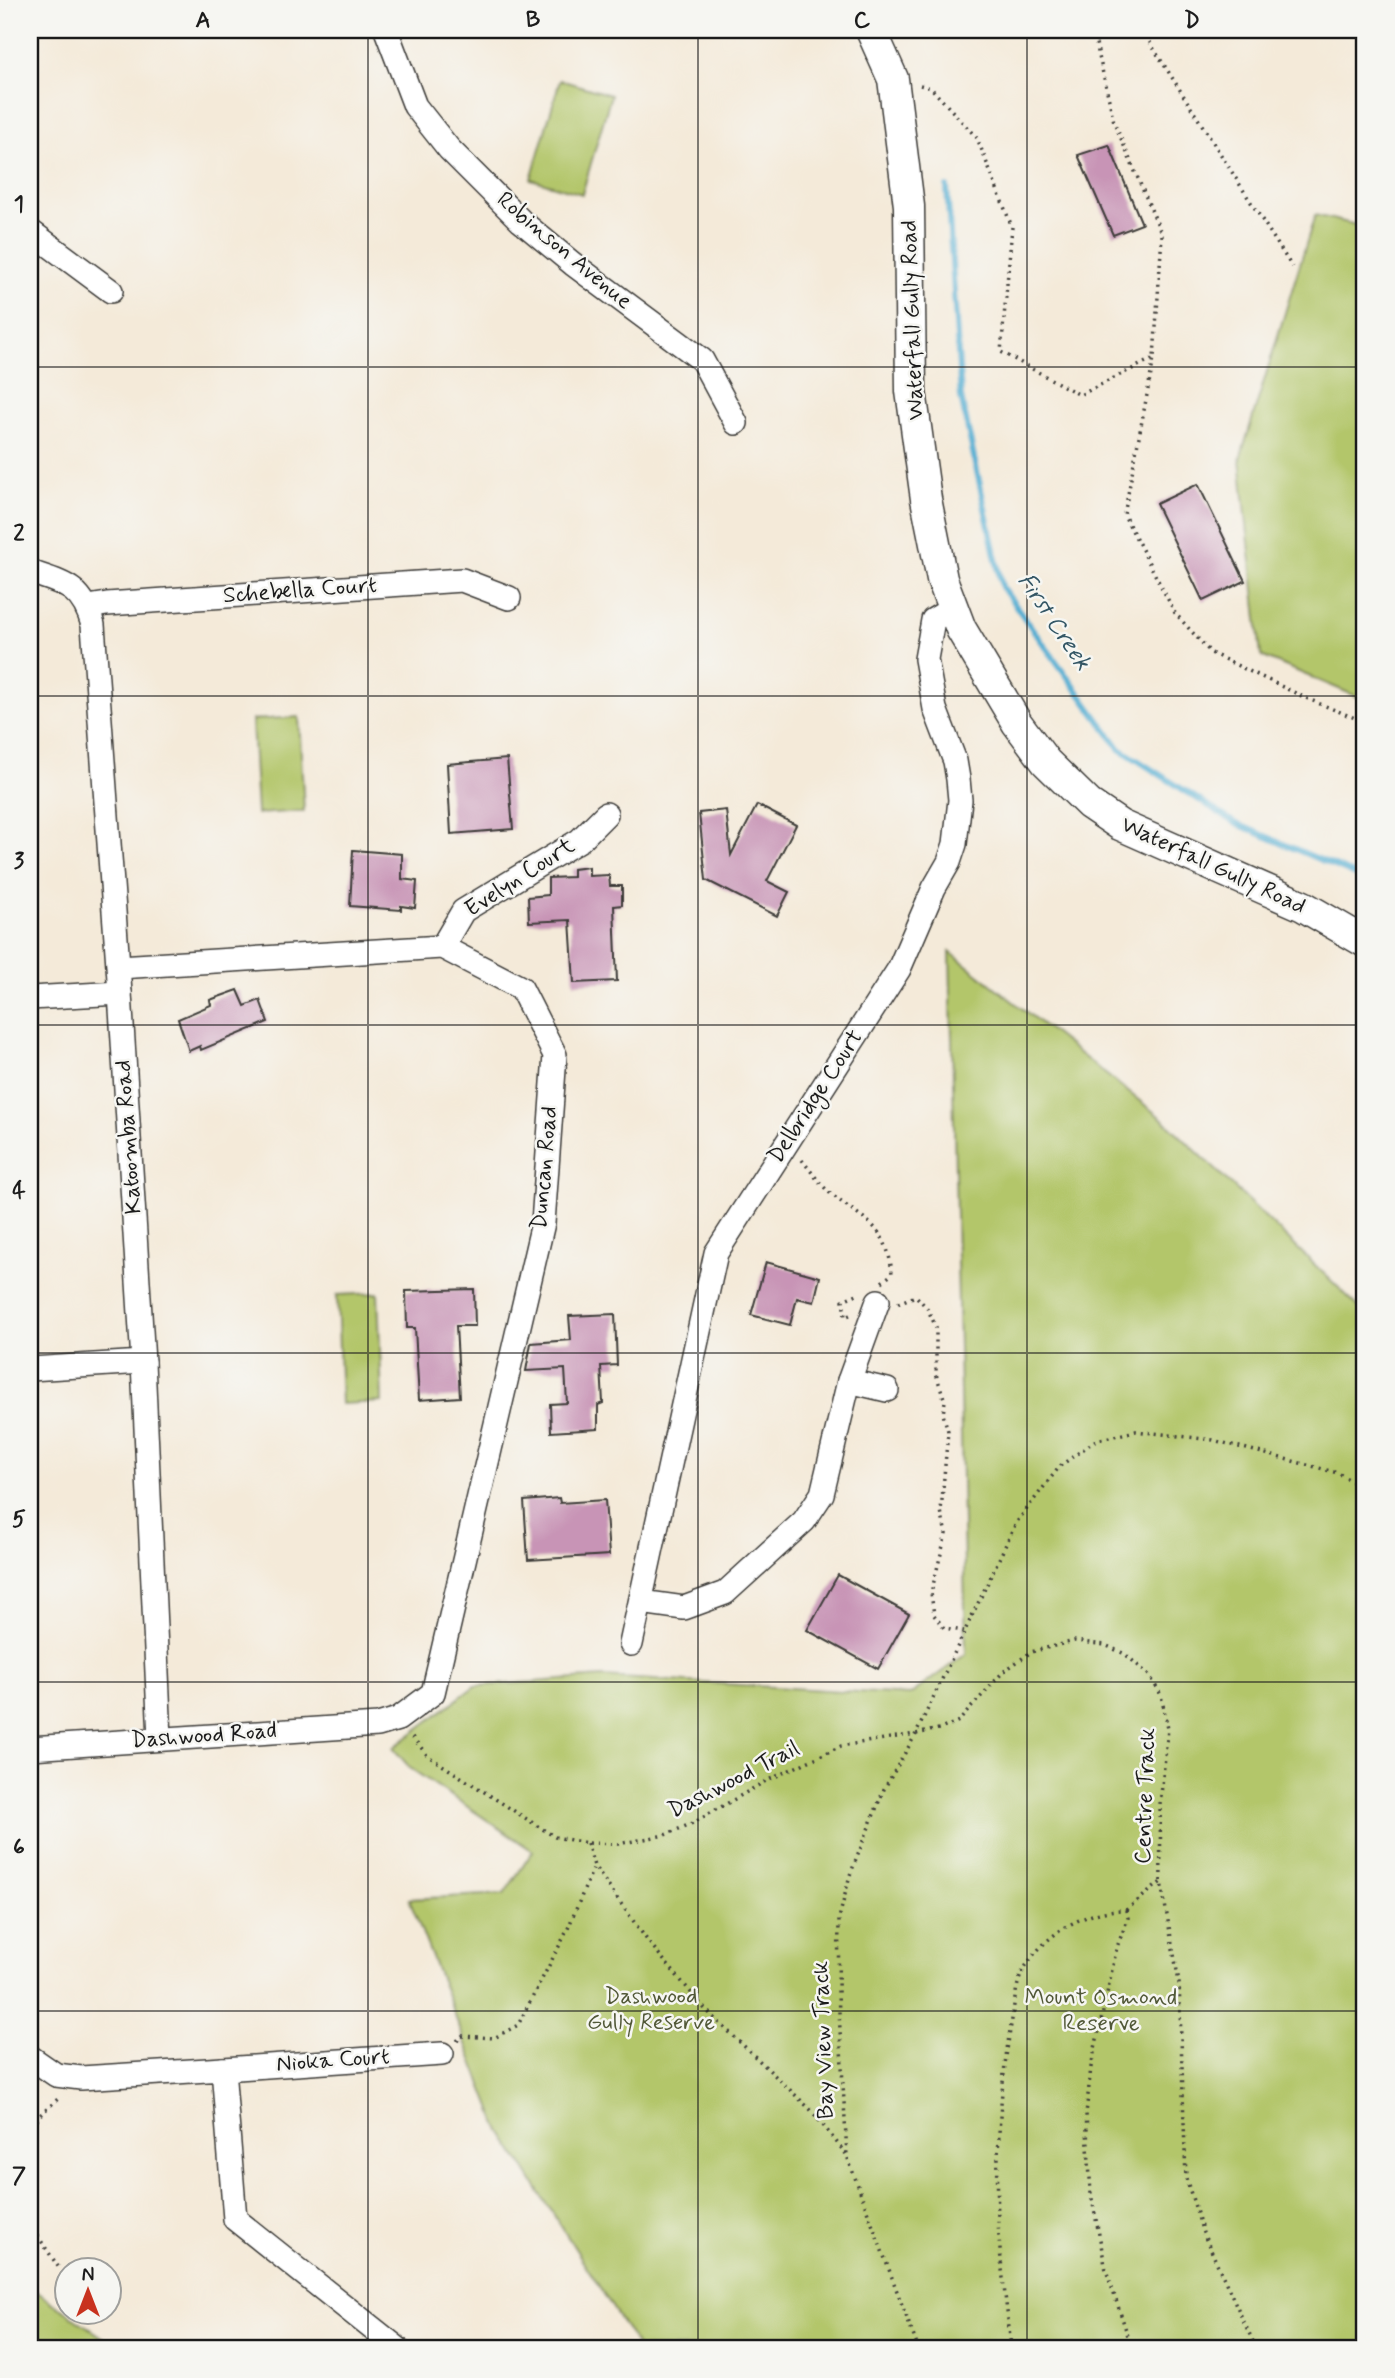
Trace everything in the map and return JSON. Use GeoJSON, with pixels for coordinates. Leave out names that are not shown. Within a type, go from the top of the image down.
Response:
{"type":"FeatureCollection","features":[{"type":"Feature","properties":{"kind":"street","name":"Robinson Avenue"},"geometry":{"type":"LineString","coordinates":[[386,30],[415,106],[449,149],[521,221],[573,264],[702,360],[736,424]]}},
{"type":"Feature","properties":{"kind":"street","name":"Waterfall Gully Road"},"geometry":{"type":"LineString","coordinates":[[871,30],[893,79],[909,206],[911,391],[926,499],[943,579],[961,629],[1017,723],[1046,762],[1089,804],[1120,825],[1303,906],[1365,942]]}},
{"type":"Feature","properties":{"kind":"street"},"geometry":{"type":"LineString","coordinates":[[30,231],[111,291]]}},
{"type":"Feature","properties":{"kind":"street"},"geometry":{"type":"LineString","coordinates":[[30,572],[70,586],[88,607]]}},
{"type":"Feature","properties":{"kind":"street","name":"Schebella Court"},"geometry":{"type":"LineString","coordinates":[[88,607],[462,580],[509,598]]}},
{"type":"Feature","properties":{"kind":"street","name":"Katoomba Road"},"geometry":{"type":"LineString","coordinates":[[88,607],[93,625],[119,967],[143,1362],[160,1739]]}},
{"type":"Feature","properties":{"kind":"street","name":"Delbridge Court"},"geometry":{"type":"LineString","coordinates":[[631,1644],[716,1253],[899,969],[955,844],[960,800],[958,779],[955,761],[935,709],[926,659],[933,620],[953,608]]}},
{"type":"Feature","properties":{"kind":"street","name":"Evelyn Court"},"geometry":{"type":"LineString","coordinates":[[442,947],[463,911],[580,839],[606,814]]}},
{"type":"Feature","properties":{"kind":"street"},"geometry":{"type":"LineString","coordinates":[[119,967],[442,947]]}},
{"type":"Feature","properties":{"kind":"street","name":"Duncan Road"},"geometry":{"type":"LineString","coordinates":[[388,1722],[433,1693],[543,1223],[555,1055],[522,988],[442,947]]}},
{"type":"Feature","properties":{"kind":"street"},"geometry":{"type":"LineString","coordinates":[[30,998],[120,993]]}},
{"type":"Feature","properties":{"kind":"street"},"geometry":{"type":"LineString","coordinates":[[641,1602],[684,1608],[725,1593],[804,1521],[822,1494],[849,1381],[873,1297]]}},
{"type":"Feature","properties":{"kind":"street"},"geometry":{"type":"LineString","coordinates":[[30,1369],[143,1362]]}},
{"type":"Feature","properties":{"kind":"street"},"geometry":{"type":"LineString","coordinates":[[849,1381],[887,1390]]}},
{"type":"Feature","properties":{"kind":"street","name":"Dashwood Road"},"geometry":{"type":"LineString","coordinates":[[30,1748],[388,1722]]}},
{"type":"Feature","properties":{"kind":"street","name":"Nioka Court"},"geometry":{"type":"LineString","coordinates":[[30,2057],[57,2075],[81,2078],[442,2054]]}},
{"type":"Feature","properties":{"kind":"street"},"geometry":{"type":"LineString","coordinates":[[223,2069],[235,2219],[397,2348]]}},
{"type":"Feature","properties":{"kind":"path"},"geometry":{"type":"LineString","coordinates":[[1093,30],[1114,122],[1162,235],[1154,359],[1124,515],[1175,612],[1211,653],[1308,699],[1365,722]]}},
{"type":"Feature","properties":{"kind":"path"},"geometry":{"type":"LineString","coordinates":[[1142,30],[1292,267]]}},
{"type":"Feature","properties":{"kind":"path"},"geometry":{"type":"LineString","coordinates":[[893,79],[931,88],[977,138],[1012,227],[1001,352],[1080,395],[1154,359]]}},
{"type":"Feature","properties":{"kind":"path"},"geometry":{"type":"LineString","coordinates":[[789,1139],[800,1158],[830,1192],[870,1221],[883,1236],[891,1258],[892,1274],[873,1297],[845,1317],[843,1300],[873,1297],[896,1303],[916,1296],[927,1308],[936,1327],[936,1374],[945,1401],[943,1414],[948,1431],[941,1511],[946,1534],[931,1593],[934,1615],[944,1628],[964,1631]]}},
{"type":"Feature","properties":{"kind":"path"},"geometry":{"type":"LineString","coordinates":[[916,1734],[1016,1523],[1060,1466],[1096,1440],[1136,1431],[1213,1440],[1338,1473],[1365,1489]]}},
{"type":"Feature","properties":{"kind":"path","name":"Centre Track"},"geometry":{"type":"LineString","coordinates":[[916,1734],[959,1721],[1003,1672],[1031,1652],[1073,1641],[1105,1644],[1125,1654],[1150,1676],[1156,1685],[1161,1695],[1168,1729],[1160,1804],[1161,1882],[1179,1982],[1186,2178],[1203,2233],[1256,2348]]}},
{"type":"Feature","properties":{"kind":"path","name":"Dashwood Trail"},"geometry":{"type":"LineString","coordinates":[[388,1722],[428,1756],[555,1837],[587,1843],[618,1844],[665,1835],[695,1822],[764,1782],[841,1746],[916,1734]]}},
{"type":"Feature","properties":{"kind":"path","name":"Bay View Track"},"geometry":{"type":"LineString","coordinates":[[916,1734],[884,1789],[850,1875],[839,1918],[838,1994],[847,2155],[918,2348]]}},
{"type":"Feature","properties":{"kind":"path"},"geometry":{"type":"LineString","coordinates":[[587,1843],[594,1866],[647,1940],[704,2008],[810,2109],[847,2155]]}},
{"type":"Feature","properties":{"kind":"path"},"geometry":{"type":"LineString","coordinates":[[442,2054],[462,2036],[494,2038],[518,2025],[567,1931],[594,1866]]}},
{"type":"Feature","properties":{"kind":"path"},"geometry":{"type":"LineString","coordinates":[[1011,2348],[998,2223],[998,2175],[1006,2053],[1020,1976],[1034,1953],[1073,1922],[1115,1910],[1126,1910],[1161,1882]]}},
{"type":"Feature","properties":{"kind":"path"},"geometry":{"type":"LineString","coordinates":[[1126,1910],[1128,1918],[1118,1947],[1091,2067],[1086,2114],[1091,2194],[1106,2270],[1132,2348]]}},
{"type":"Feature","properties":{"kind":"path"},"geometry":{"type":"LineString","coordinates":[[30,2133],[40,2115],[81,2078]]}},
{"type":"Feature","properties":{"kind":"path"},"geometry":{"type":"LineString","coordinates":[[30,2224],[52,2256]]}},
{"type":"Feature","properties":{"kind":"green space"},"geometry":{"type":"Polygon","coordinates":[[[560,80],[611,95],[582,194],[531,179],[560,80]]]}},
{"type":"Feature","properties":{"kind":"green space"},"geometry":{"type":"Polygon","coordinates":[[[1315,215],[1365,227],[1365,700],[1261,656],[1240,459],[1315,215]]]}},
{"type":"Feature","properties":{"kind":"green space"},"geometry":{"type":"Polygon","coordinates":[[[299,717],[304,811],[257,814],[252,720],[299,717]]]}},
{"type":"Feature","properties":{"kind":"green space","name":"Mount Osmond Reserve"},"geometry":{"type":"Polygon","coordinates":[[[950,952],[1164,1120],[1365,1313],[1365,2348],[638,2348],[499,2128],[409,1899],[504,1894],[533,1851],[410,1768],[393,1748],[475,1686],[603,1677],[910,1695],[966,1654],[950,952]]]}},
{"type":"Feature","properties":{"kind":"green space"},"geometry":{"type":"Polygon","coordinates":[[[378,1293],[382,1402],[341,1404],[337,1295],[378,1293]]]}},
{"type":"Feature","properties":{"kind":"green space"},"geometry":{"type":"Polygon","coordinates":[[[30,2287],[52,2302],[52,2326],[86,2326],[118,2348],[30,2348],[30,2287]]]}},
{"type":"Feature","properties":{"kind":"building"},"geometry":{"type":"Polygon","coordinates":[[[1109,145],[1142,224],[1113,235],[1078,155],[1109,145]]]}},
{"type":"Feature","properties":{"kind":"building"},"geometry":{"type":"Polygon","coordinates":[[[1198,484],[1245,581],[1203,601],[1156,504],[1198,484]]]}},
{"type":"Feature","properties":{"kind":"building"},"geometry":{"type":"Polygon","coordinates":[[[507,759],[513,829],[451,834],[447,764],[507,759]]]}},
{"type":"Feature","properties":{"kind":"building"},"geometry":{"type":"Polygon","coordinates":[[[757,805],[796,825],[767,881],[789,892],[777,916],[706,880],[699,813],[726,810],[731,855],[757,805]]]}},
{"type":"Feature","properties":{"kind":"building"},"geometry":{"type":"Polygon","coordinates":[[[353,850],[402,854],[402,879],[417,881],[415,908],[401,906],[401,910],[350,906],[353,850]]]}},
{"type":"Feature","properties":{"kind":"building"},"geometry":{"type":"Polygon","coordinates":[[[589,867],[589,876],[609,875],[610,886],[622,886],[622,905],[614,906],[617,981],[574,983],[570,920],[529,922],[528,897],[548,895],[548,878],[573,877],[573,869],[589,867]]]}},
{"type":"Feature","properties":{"kind":"building"},"geometry":{"type":"Polygon","coordinates":[[[238,990],[245,1006],[260,1000],[268,1022],[201,1050],[200,1046],[189,1051],[178,1019],[211,1005],[210,1000],[238,990]]]}},
{"type":"Feature","properties":{"kind":"building"},"geometry":{"type":"Polygon","coordinates":[[[766,1262],[820,1277],[814,1302],[797,1298],[790,1325],[751,1315],[766,1262]]]}},
{"type":"Feature","properties":{"kind":"building"},"geometry":{"type":"Polygon","coordinates":[[[474,1289],[475,1326],[456,1326],[460,1397],[419,1400],[415,1328],[407,1328],[406,1291],[474,1289]]]}},
{"type":"Feature","properties":{"kind":"building"},"geometry":{"type":"Polygon","coordinates":[[[615,1314],[617,1365],[601,1366],[603,1403],[598,1405],[598,1429],[551,1432],[550,1404],[567,1403],[565,1369],[526,1371],[531,1343],[571,1340],[569,1316],[615,1314]]]}},
{"type":"Feature","properties":{"kind":"building"},"geometry":{"type":"Polygon","coordinates":[[[559,1498],[560,1503],[605,1500],[609,1555],[528,1560],[524,1501],[559,1498]]]}},
{"type":"Feature","properties":{"kind":"building"},"geometry":{"type":"Polygon","coordinates":[[[838,1575],[909,1614],[878,1669],[807,1630],[838,1575]]]}},
{"type":"Feature","properties":{"kind":"waterway","name":"First Creek"},"geometry":{"type":"LineString","coordinates":[[947,187],[961,397],[1002,587],[1120,749],[1235,823],[1365,879]]}},
{"type":"Feature","properties":{"kind":"park label","name":"Dashwood Gully Reserve"},"geometry":{"type":"Point","coordinates":[651,2010]}}]}
